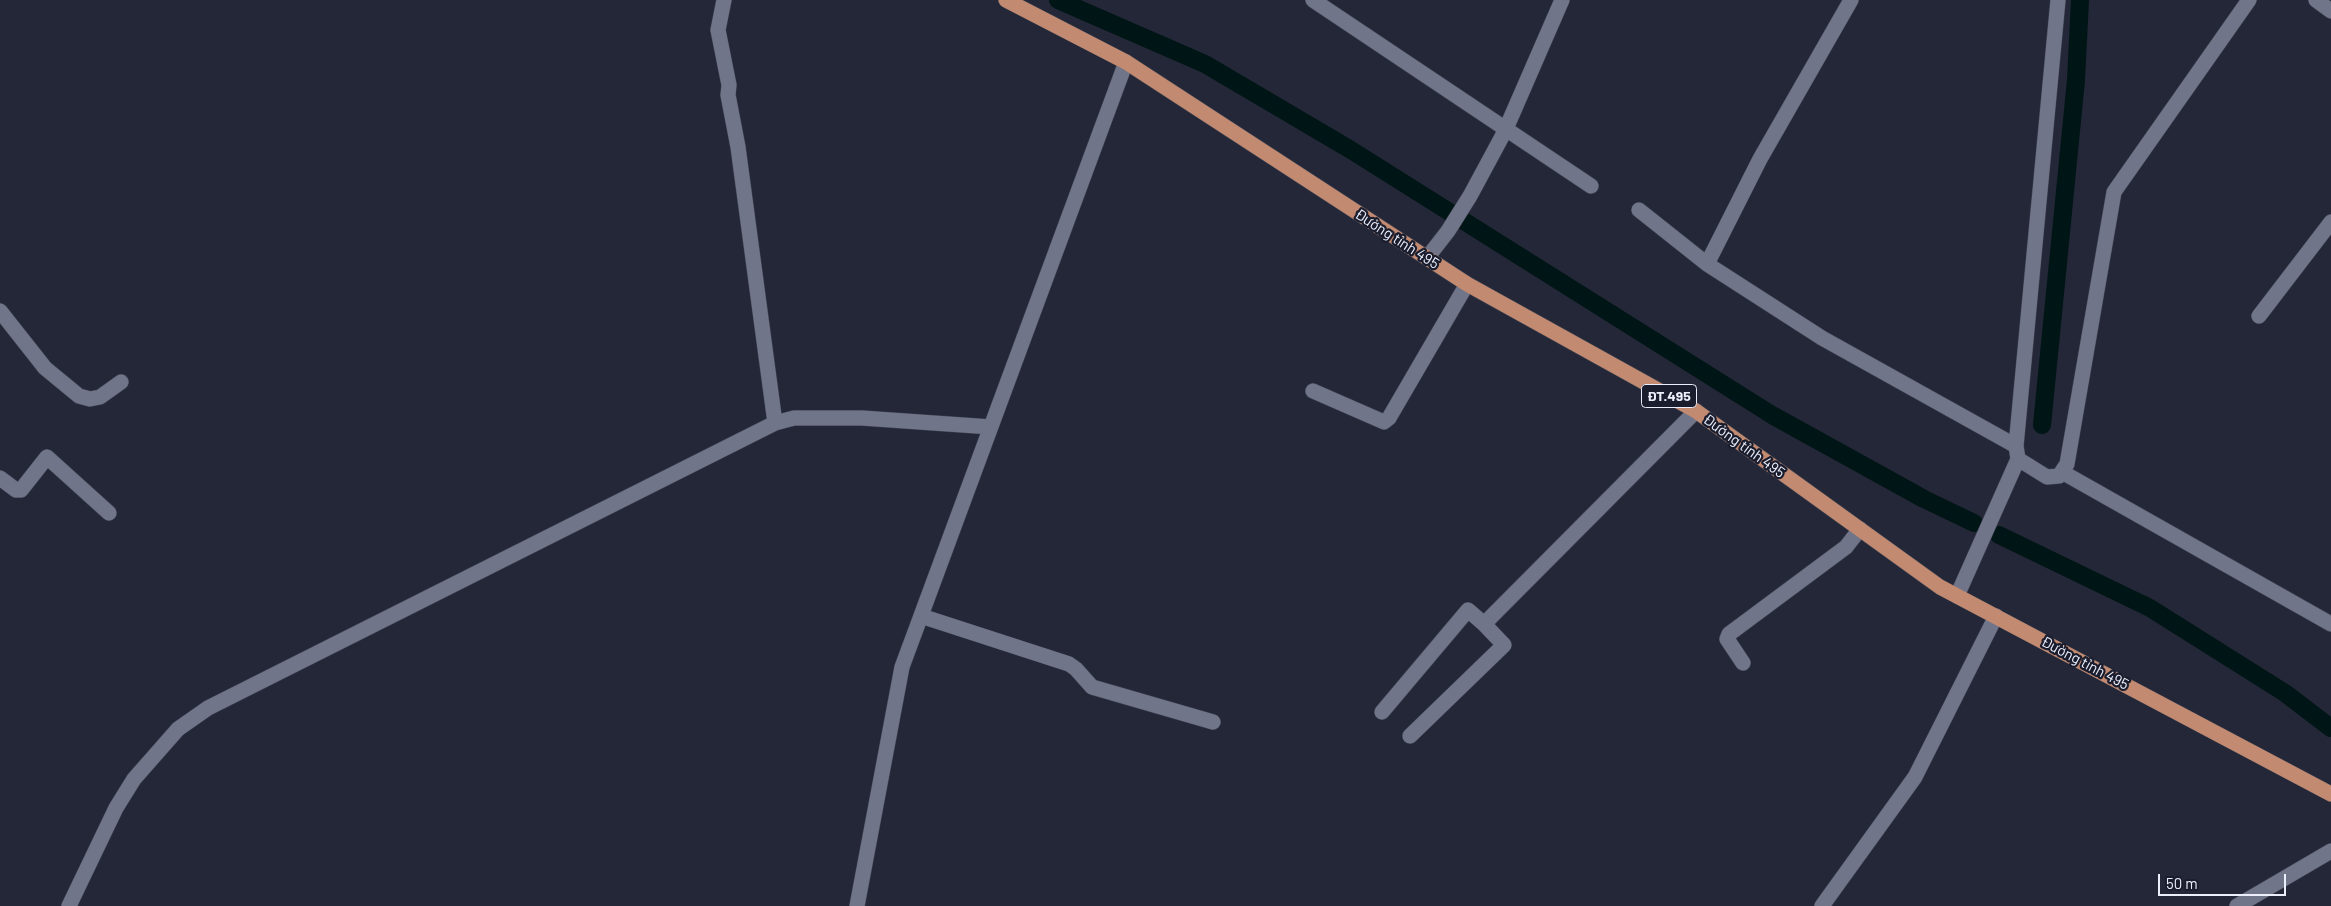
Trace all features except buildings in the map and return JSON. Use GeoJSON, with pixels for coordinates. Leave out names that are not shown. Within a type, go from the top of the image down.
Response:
{"type":"FeatureCollection","features":[{"type":"Feature","properties":{"kind":"main road","name":"Đường tỉnh 495"},"geometry":{"type":"LineString","coordinates":[[1006,0],[1126,62],[1467,284],[1696,411],[1940,587],[2331,794]]}},
{"type":"Feature","properties":{"kind":"street"},"geometry":{"type":"LineString","coordinates":[[724,0],[718,30],[738,146],[775,423]]}},
{"type":"Feature","properties":{"kind":"street"},"geometry":{"type":"LineString","coordinates":[[1313,0],[1466,102],[1505,131],[1591,186]]}},
{"type":"Feature","properties":{"kind":"street"},"geometry":{"type":"LineString","coordinates":[[1427,258],[1448,231],[1470,196],[1505,131],[1562,0]]}},
{"type":"Feature","properties":{"kind":"street"},"geometry":{"type":"LineString","coordinates":[[1707,264],[1760,159],[1851,0]]}},
{"type":"Feature","properties":{"kind":"street"},"geometry":{"type":"LineString","coordinates":[[1957,596],[2017,452],[2058,0]]}},
{"type":"Feature","properties":{"kind":"street"},"geometry":{"type":"LineString","coordinates":[[1640,210],[1668,235],[1707,264],[1822,338],[2017,452],[2047,477],[2059,476],[2067,464],[2114,192],[2249,0]]}},
{"type":"Feature","properties":{"kind":"street"},"geometry":{"type":"LineString","coordinates":[[2316,0],[2331,11]]}},
{"type":"Feature","properties":{"kind":"street"},"geometry":{"type":"LineString","coordinates":[[857,906],[902,667],[1126,62]]}},
{"type":"Feature","properties":{"kind":"street"},"geometry":{"type":"LineString","coordinates":[[2258,316],[2331,222]]}},
{"type":"Feature","properties":{"kind":"street"},"geometry":{"type":"LineString","coordinates":[[1313,391],[1384,422],[1390,418],[1467,284]]}},
{"type":"Feature","properties":{"kind":"street"},"geometry":{"type":"LineString","coordinates":[[0,311],[45,368],[79,396],[90,399],[100,396],[121,382]]}},
{"type":"Feature","properties":{"kind":"street"},"geometry":{"type":"LineString","coordinates":[[1484,624],[1696,411]]}},
{"type":"Feature","properties":{"kind":"street"},"geometry":{"type":"LineString","coordinates":[[69,906],[116,808],[134,779],[178,729],[208,708],[775,423],[794,418],[862,418],[991,427]]}},
{"type":"Feature","properties":{"kind":"street"},"geometry":{"type":"LineString","coordinates":[[0,478],[16,490],[21,490],[47,457],[109,513]]}},
{"type":"Feature","properties":{"kind":"street"},"geometry":{"type":"LineString","coordinates":[[2062,472],[2331,624]]}},
{"type":"Feature","properties":{"kind":"street"},"geometry":{"type":"LineString","coordinates":[[1743,663],[1726,639],[1729,634],[1846,547],[1860,529]]}},
{"type":"Feature","properties":{"kind":"street"},"geometry":{"type":"LineString","coordinates":[[1382,712],[1468,610],[1504,645],[1410,736]]}},
{"type":"Feature","properties":{"kind":"street"},"geometry":{"type":"LineString","coordinates":[[921,616],[1069,664],[1092,687],[1214,722]]}},
{"type":"Feature","properties":{"kind":"street"},"geometry":{"type":"LineString","coordinates":[[1822,906],[1915,777],[1996,616]]}},
{"type":"Feature","properties":{"kind":"street"},"geometry":{"type":"LineString","coordinates":[[2237,906],[2331,851]]}},
{"type":"Feature","properties":{"kind":"waterway"},"geometry":{"type":"LineString","coordinates":[[1058,0],[1205,64],[1351,150],[1772,415],[1924,499],[1974,523]]}},
{"type":"Feature","properties":{"kind":"waterway"},"geometry":{"type":"LineString","coordinates":[[2042,425],[2076,80],[2080,0]]}},
{"type":"Feature","properties":{"kind":"waterway"},"geometry":{"type":"LineString","coordinates":[[1999,535],[2150,608],[2285,693],[2331,728]]}}]}
